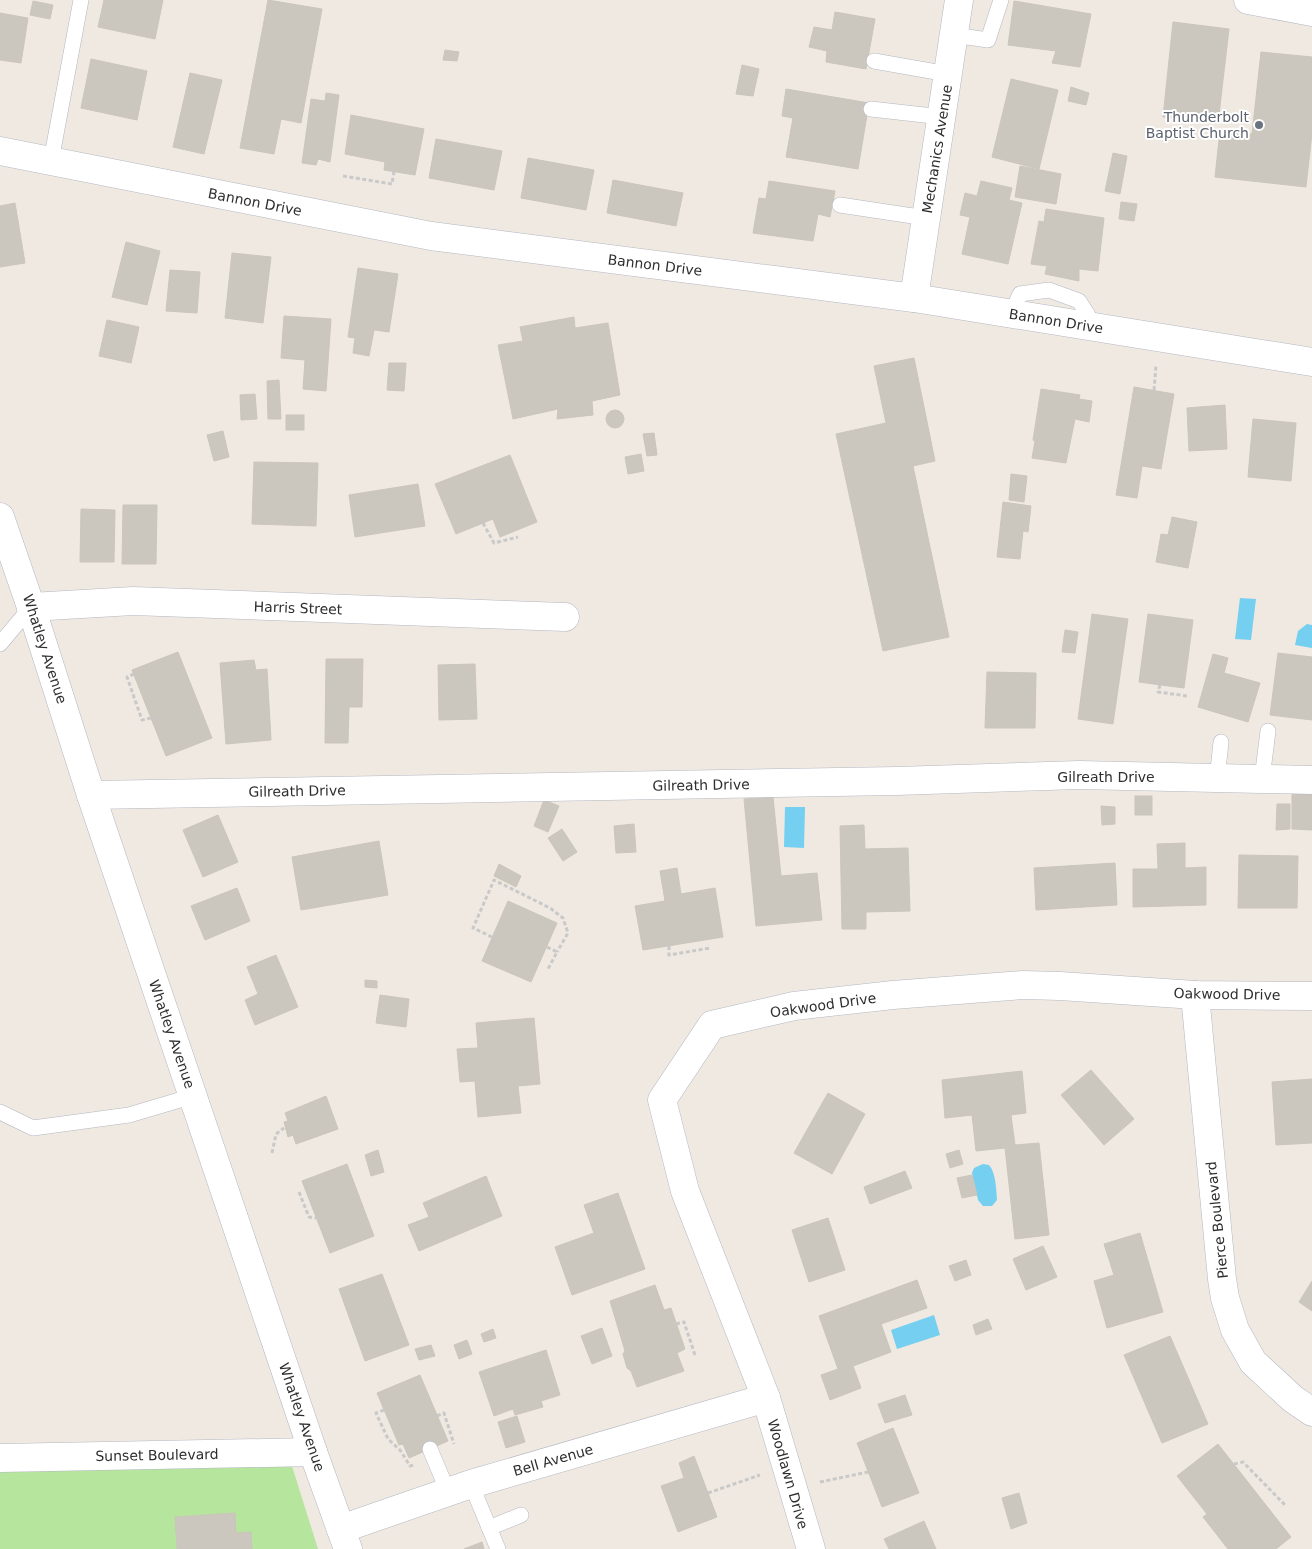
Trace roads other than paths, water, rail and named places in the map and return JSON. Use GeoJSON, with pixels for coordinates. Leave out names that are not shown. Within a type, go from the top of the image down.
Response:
{"type":"FeatureCollection","features":[{"type":"Feature","properties":{"kind":"street","name":"Mechanics Avenue"},"geometry":{"type":"LineString","coordinates":[[914,298],[959,0]]}},
{"type":"Feature","properties":{"kind":"street"},"geometry":{"type":"LineString","coordinates":[[1248,0],[1312,12]]}},
{"type":"Feature","properties":{"kind":"street","name":"Bannon Drive"},"geometry":{"type":"LineString","coordinates":[[0,151],[431,236],[914,298],[1312,362]]}},
{"type":"Feature","properties":{"kind":"street","name":"Whatley Avenue"},"geometry":{"type":"LineString","coordinates":[[0,518],[31,607],[91,795],[313,1452],[345,1539]]}},
{"type":"Feature","properties":{"kind":"street","name":"Harris Street"},"geometry":{"type":"LineString","coordinates":[[31,607],[134,601],[565,617]]}},
{"type":"Feature","properties":{"kind":"street","name":"Gilreath Drive"},"geometry":{"type":"LineString","coordinates":[[91,795],[897,782],[1080,775],[1312,780]]}},
{"type":"Feature","properties":{"kind":"street","name":"Oakwood Drive"},"geometry":{"type":"LineString","coordinates":[[766,1398],[685,1191],[662,1100],[712,1025],[794,1006],[1023,986],[1060,986],[1196,995],[1312,996]]}},
{"type":"Feature","properties":{"kind":"street","name":"Pierce Boulevard"},"geometry":{"type":"LineString","coordinates":[[1196,995],[1225,1298],[1235,1330],[1253,1362],[1293,1399],[1312,1412]]}},
{"type":"Feature","properties":{"kind":"street","name":"Woodlawn Drive"},"geometry":{"type":"LineString","coordinates":[[766,1398],[811,1549]]}},
{"type":"Feature","properties":{"kind":"street","name":"Bell Avenue"},"geometry":{"type":"LineString","coordinates":[[345,1539],[460,1488],[766,1398]]}},
{"type":"Feature","properties":{"kind":"street","name":"Sunset Boulevard"},"geometry":{"type":"LineString","coordinates":[[0,1458],[313,1452]]}},
{"type":"Feature","properties":{"kind":"lane"},"geometry":{"type":"LineString","coordinates":[[51,162],[81,0]]}},
{"type":"Feature","properties":{"kind":"lane"},"geometry":{"type":"LineString","coordinates":[[954,34],[988,40],[1001,0]]}},
{"type":"Feature","properties":{"kind":"lane"},"geometry":{"type":"LineString","coordinates":[[874,61],[948,74]]}},
{"type":"Feature","properties":{"kind":"lane"},"geometry":{"type":"LineString","coordinates":[[871,110],[942,118]]}},
{"type":"Feature","properties":{"kind":"lane"},"geometry":{"type":"LineString","coordinates":[[840,205],[926,218]]}},
{"type":"Feature","properties":{"kind":"lane"},"geometry":{"type":"LineString","coordinates":[[0,644],[31,607]]}},
{"type":"Feature","properties":{"kind":"lane"},"geometry":{"type":"LineString","coordinates":[[1262,779],[1268,731]]}},
{"type":"Feature","properties":{"kind":"lane"},"geometry":{"type":"LineString","coordinates":[[1217,779],[1221,742]]}},
{"type":"Feature","properties":{"kind":"lane"},"geometry":{"type":"LineString","coordinates":[[0,1112],[33,1128],[129,1115],[193,1096]]}},
{"type":"Feature","properties":{"kind":"lane"},"geometry":{"type":"LineString","coordinates":[[433,1454],[489,1528],[498,1549]]}},
{"type":"Feature","properties":{"kind":"lane"},"geometry":{"type":"LineString","coordinates":[[489,1528],[520,1515]]}},
{"type":"Feature","properties":{"kind":"water"},"geometry":{"type":"Polygon","coordinates":[[[1240,598],[1256,599],[1251,640],[1235,639],[1240,598]]]}},
{"type":"Feature","properties":{"kind":"water"},"geometry":{"type":"Polygon","coordinates":[[[1307,624],[1312,625],[1312,648],[1295,645],[1298,631],[1307,624]]]}},
{"type":"Feature","properties":{"kind":"water"},"geometry":{"type":"Polygon","coordinates":[[[785,807],[805,807],[804,848],[784,847],[785,807]]]}},
{"type":"Feature","properties":{"kind":"water"},"geometry":{"type":"Polygon","coordinates":[[[983,1164],[989,1165],[991,1168],[996,1186],[997,1200],[992,1206],[983,1206],[978,1200],[972,1173],[974,1168],[983,1164]]]}},
{"type":"Feature","properties":{"kind":"water"},"geometry":{"type":"Polygon","coordinates":[[[934,1315],[940,1335],[897,1349],[891,1330],[934,1315]]]}},
{"type":"Feature","properties":{"kind":"place","name":"Thunderbolt Baptist Church"},"geometry":{"type":"Point","coordinates":[1259,125]}}]}
